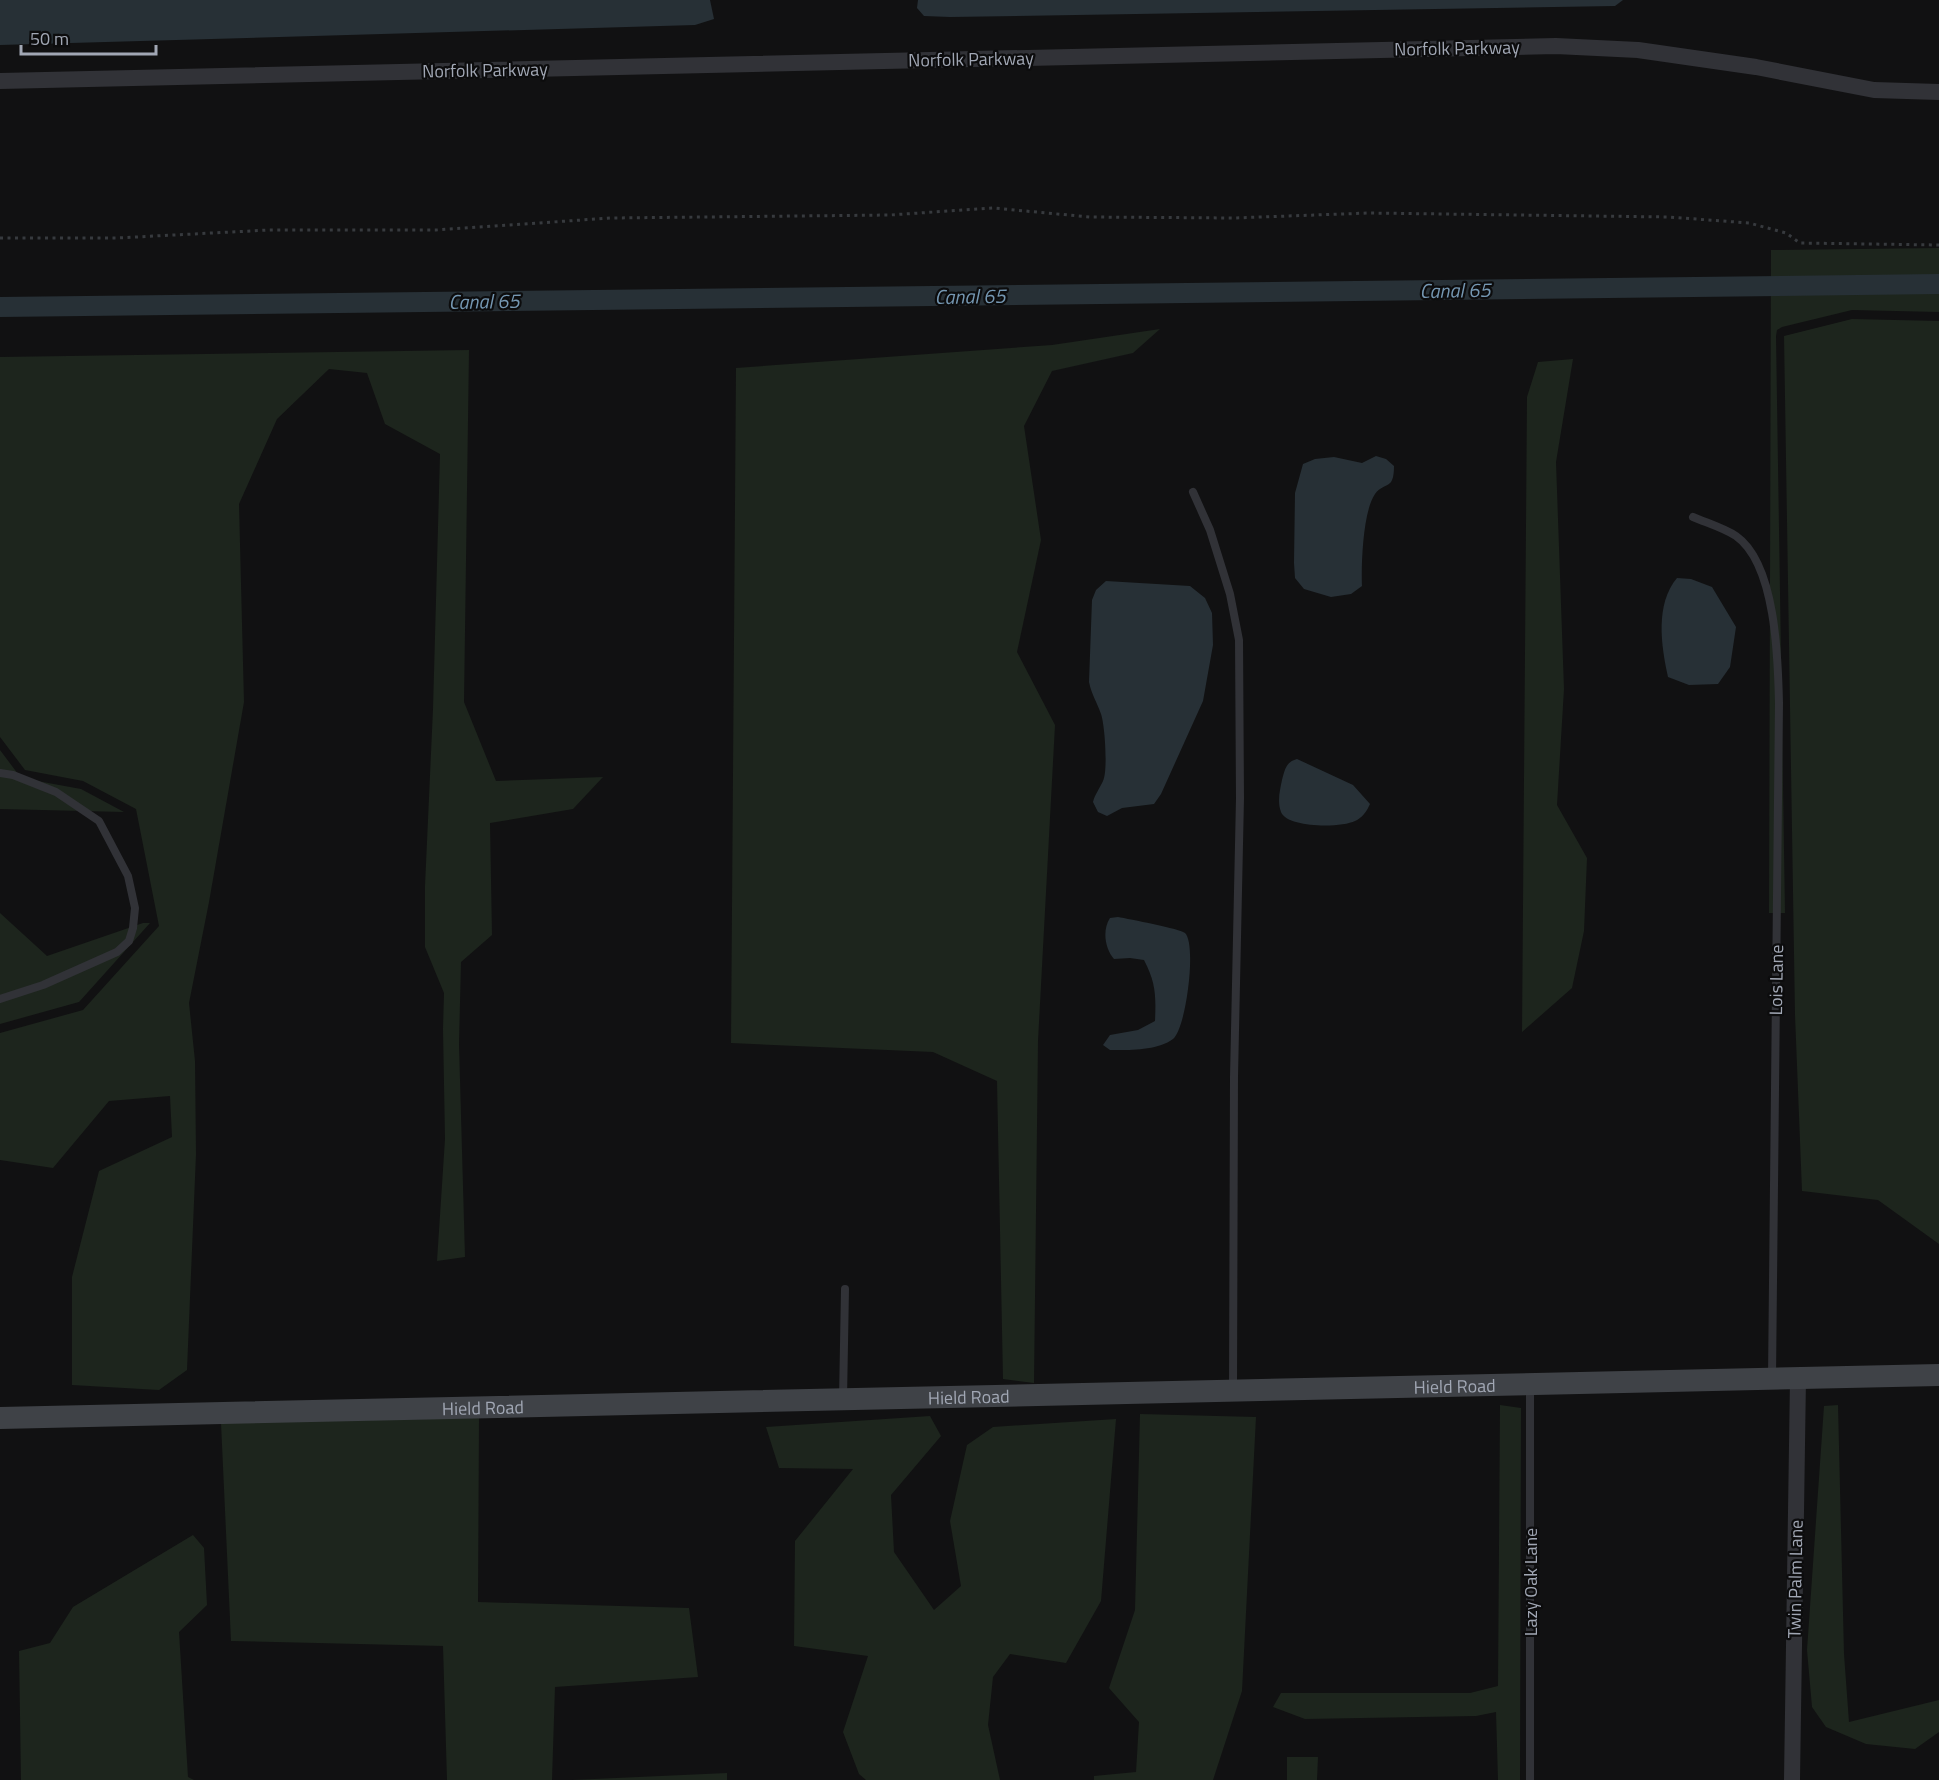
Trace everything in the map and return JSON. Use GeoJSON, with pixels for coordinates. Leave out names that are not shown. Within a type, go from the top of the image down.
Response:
{"type":"FeatureCollection","features":[{"type":"Feature","properties":{"kind":"street","name":"Norfolk Parkway"},"geometry":{"type":"LineString","coordinates":[[0,81],[1556,46],[1638,50],[1756,67],[1874,90],[1939,92]]}},
{"type":"Feature","properties":{"kind":"street","name":"Hield Road"},"geometry":{"type":"LineString","coordinates":[[0,1418],[1939,1375]]}},
{"type":"Feature","properties":{"kind":"street","name":"Twin Palm Lane"},"geometry":{"type":"LineString","coordinates":[[1792,1780],[1798,1378]]}},
{"type":"Feature","properties":{"kind":"lane"},"geometry":{"type":"LineString","coordinates":[[1193,492],[1210,530],[1230,594],[1239,640],[1240,798],[1234,1077],[1233,1391]]}},
{"type":"Feature","properties":{"kind":"lane","name":"Lois Lane"},"geometry":{"type":"LineString","coordinates":[[1693,517],[1736,537],[1755,557],[1771,608],[1777,651],[1779,703],[1772,1378]]}},
{"type":"Feature","properties":{"kind":"lane"},"geometry":{"type":"LineString","coordinates":[[0,774],[13,775],[56,792],[99,821],[128,876],[135,908],[129,941],[117,952],[43,985],[0,999]]}},
{"type":"Feature","properties":{"kind":"lane"},"geometry":{"type":"LineString","coordinates":[[843,1399],[845,1289]]}},
{"type":"Feature","properties":{"kind":"lane","name":"Lazy Oak Lane"},"geometry":{"type":"LineString","coordinates":[[1530,1384],[1530,1780]]}},
{"type":"Feature","properties":{"kind":"path"},"geometry":{"type":"LineString","coordinates":[[0,238],[117,238],[269,230],[436,230],[611,218],[890,215],[993,208],[1090,217],[1234,218],[1380,213],[1669,217],[1749,223],[1786,234],[1800,243],[1939,245]]}},
{"type":"Feature","properties":{"kind":"shaded area"},"geometry":{"type":"Polygon","coordinates":[[[0,0],[710,0],[714,19],[695,25],[0,45],[0,0]]]}},
{"type":"Feature","properties":{"kind":"shaded area"},"geometry":{"type":"Polygon","coordinates":[[[918,0],[1623,0],[1615,6],[950,17],[924,16],[917,8],[918,0]]]}},
{"type":"Feature","properties":{"kind":"shaded area"},"geometry":{"type":"Polygon","coordinates":[[[1939,248],[1939,312],[1852,310],[1777,330],[1785,913],[1769,913],[1771,250],[1939,248]]]}},
{"type":"Feature","properties":{"kind":"shaded area"},"geometry":{"type":"Polygon","coordinates":[[[1852,319],[1939,321],[1939,1244],[1878,1200],[1802,1191],[1795,1015],[1784,336],[1852,319]]]}},
{"type":"Feature","properties":{"kind":"shaded area"},"geometry":{"type":"Polygon","coordinates":[[[1160,329],[1133,353],[1052,371],[1024,426],[1041,540],[1017,652],[1055,725],[1038,1041],[1034,1383],[1003,1379],[997,1081],[933,1052],[731,1043],[736,368],[1052,345],[1160,329]]]}},
{"type":"Feature","properties":{"kind":"shaded area"},"geometry":{"type":"Polygon","coordinates":[[[469,350],[464,702],[496,781],[603,777],[573,809],[490,823],[492,935],[461,962],[459,1044],[465,1257],[437,1261],[445,1139],[444,993],[425,947],[425,886],[433,709],[440,454],[385,424],[367,373],[329,369],[277,419],[239,504],[244,702],[189,1003],[195,1061],[196,1154],[187,1370],[159,1390],[72,1385],[72,1277],[99,1171],[172,1137],[170,1096],[109,1101],[53,1168],[0,1160],[0,1033],[83,1010],[159,926],[136,809],[83,781],[25,770],[0,737],[0,357],[469,350]]]}},
{"type":"Feature","properties":{"kind":"shaded area"},"geometry":{"type":"Polygon","coordinates":[[[1573,359],[1556,462],[1564,689],[1557,805],[1587,858],[1584,931],[1572,988],[1522,1032],[1527,397],[1538,362],[1573,359]]]}},
{"type":"Feature","properties":{"kind":"shaded area"},"geometry":{"type":"Polygon","coordinates":[[[1376,456],[1386,459],[1394,466],[1394,474],[1391,482],[1375,494],[1371,502],[1365,525],[1362,586],[1351,594],[1331,597],[1304,589],[1295,578],[1294,563],[1295,493],[1303,464],[1315,459],[1334,457],[1362,463],[1376,456]]]}},
{"type":"Feature","properties":{"kind":"shaded area"},"geometry":{"type":"Polygon","coordinates":[[[1677,578],[1691,579],[1712,587],[1736,627],[1730,667],[1718,684],[1689,685],[1668,677],[1663,652],[1663,613],[1665,600],[1677,578]]]}},
{"type":"Feature","properties":{"kind":"shaded area"},"geometry":{"type":"Polygon","coordinates":[[[1106,581],[1190,586],[1205,598],[1212,613],[1213,645],[1203,701],[1161,794],[1154,804],[1122,808],[1107,816],[1098,812],[1093,802],[1105,776],[1105,748],[1102,720],[1089,682],[1092,600],[1096,590],[1106,581]]]}},
{"type":"Feature","properties":{"kind":"shaded area"},"geometry":{"type":"Polygon","coordinates":[[[0,750],[21,778],[81,789],[124,812],[0,809],[0,750]]]}},
{"type":"Feature","properties":{"kind":"shaded area"},"geometry":{"type":"Polygon","coordinates":[[[1297,759],[1353,785],[1370,804],[1364,814],[1358,820],[1338,825],[1303,824],[1285,817],[1280,808],[1280,788],[1286,766],[1297,759]]]}},
{"type":"Feature","properties":{"kind":"shaded area"},"geometry":{"type":"Polygon","coordinates":[[[0,913],[47,956],[143,923],[150,923],[79,1002],[0,1024],[0,913]]]}},
{"type":"Feature","properties":{"kind":"shaded area"},"geometry":{"type":"Polygon","coordinates":[[[1118,917],[1181,931],[1185,933],[1188,940],[1190,969],[1182,1020],[1173,1039],[1159,1046],[1110,1050],[1103,1045],[1110,1035],[1138,1030],[1155,1021],[1154,990],[1144,960],[1114,959],[1108,950],[1106,928],[1110,918],[1118,917]]]}},
{"type":"Feature","properties":{"kind":"shaded area"},"geometry":{"type":"Polygon","coordinates":[[[1500,1405],[1521,1408],[1520,1780],[1498,1780],[1496,1712],[1476,1716],[1305,1719],[1273,1707],[1281,1693],[1470,1693],[1498,1686],[1500,1405]]]}},
{"type":"Feature","properties":{"kind":"shaded area"},"geometry":{"type":"Polygon","coordinates":[[[1838,1405],[1844,1654],[1849,1722],[1939,1700],[1939,1732],[1915,1749],[1866,1744],[1826,1727],[1812,1707],[1807,1650],[1824,1406],[1838,1405]]]}},
{"type":"Feature","properties":{"kind":"shaded area"},"geometry":{"type":"Polygon","coordinates":[[[1140,1414],[1256,1417],[1242,1691],[1213,1780],[1094,1780],[1094,1776],[1136,1772],[1139,1722],[1109,1688],[1135,1610],[1140,1414]]]}},
{"type":"Feature","properties":{"kind":"shaded area"},"geometry":{"type":"Polygon","coordinates":[[[930,1416],[941,1436],[891,1495],[894,1552],[934,1610],[961,1586],[950,1521],[967,1445],[993,1427],[1116,1419],[1101,1601],[1066,1663],[1010,1654],[993,1677],[988,1725],[1000,1780],[866,1780],[859,1774],[843,1732],[868,1656],[794,1646],[795,1541],[853,1469],[779,1468],[766,1427],[930,1416]]]}},
{"type":"Feature","properties":{"kind":"shaded area"},"geometry":{"type":"Polygon","coordinates":[[[479,1418],[478,1602],[689,1608],[698,1677],[555,1687],[552,1780],[447,1780],[443,1646],[231,1641],[221,1423],[479,1418]]]}},
{"type":"Feature","properties":{"kind":"shaded area"},"geometry":{"type":"Polygon","coordinates":[[[193,1535],[204,1548],[207,1605],[179,1632],[188,1777],[194,1780],[21,1780],[19,1651],[50,1643],[73,1607],[193,1535]]]}},
{"type":"Feature","properties":{"kind":"shaded area"},"geometry":{"type":"Polygon","coordinates":[[[1287,1757],[1318,1757],[1317,1780],[1287,1780],[1287,1757]]]}},
{"type":"Feature","properties":{"kind":"shaded area"},"geometry":{"type":"Polygon","coordinates":[[[727,1773],[727,1780],[572,1780],[727,1773]]]}},
{"type":"Feature","properties":{"kind":"waterway","name":"Canal 65"},"geometry":{"type":"LineString","coordinates":[[0,307],[1939,284]]}}]}
